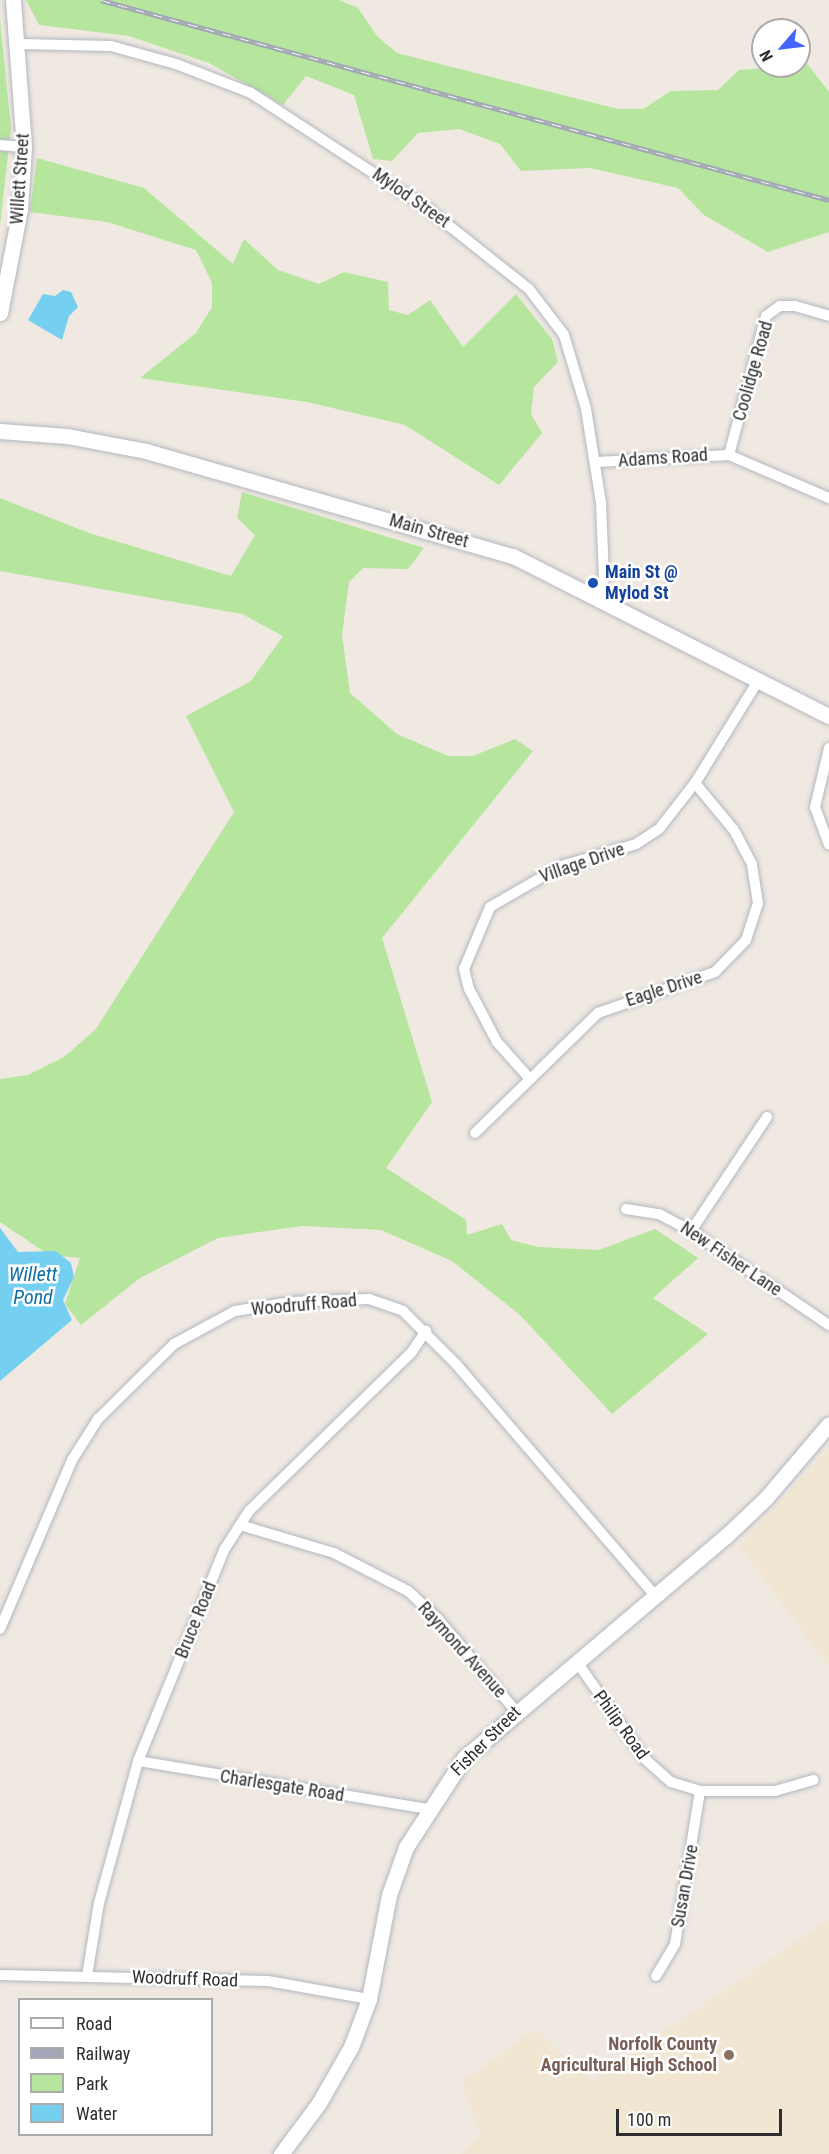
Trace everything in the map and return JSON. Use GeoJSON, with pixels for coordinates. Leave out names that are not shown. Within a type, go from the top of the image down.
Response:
{"type":"FeatureCollection","features":[{"type":"Feature","properties":{"kind":"main road"},"geometry":{"type":"LineString","coordinates":[[13,0],[20,44]]}},
{"type":"Feature","properties":{"kind":"main road","name":"Willett Street"},"geometry":{"type":"LineString","coordinates":[[0,313],[20,209],[24,147],[20,44]]}},
{"type":"Feature","properties":{"kind":"main road","name":"Main Street"},"geometry":{"type":"LineString","coordinates":[[0,431],[67,436],[146,451],[513,556],[599,597],[829,716]]}},
{"type":"Feature","properties":{"kind":"main road","name":"Fisher Street"},"geometry":{"type":"LineString","coordinates":[[282,2154],[319,2103],[351,2047],[369,1999],[389,1895],[406,1847],[427,1809],[464,1758],[514,1710],[577,1662],[653,1593],[766,1498],[829,1424]]}},
{"type":"Feature","properties":{"kind":"street","name":"Mylod Street"},"geometry":{"type":"LineString","coordinates":[[20,44],[111,46],[223,81],[294,118],[428,209],[529,289],[555,319],[572,355],[597,462],[604,579],[599,597]]}},
{"type":"Feature","properties":{"kind":"street"},"geometry":{"type":"LineString","coordinates":[[0,145],[24,147]]}},
{"type":"Feature","properties":{"kind":"street","name":"Coolidge Road"},"geometry":{"type":"LineString","coordinates":[[729,455],[766,316],[780,306],[795,306],[829,316]]}},
{"type":"Feature","properties":{"kind":"street","name":"Adams Road"},"geometry":{"type":"LineString","coordinates":[[597,462],[729,455],[829,498]]}},
{"type":"Feature","properties":{"kind":"street","name":"Village Drive"},"geometry":{"type":"LineString","coordinates":[[530,1079],[479,1015],[466,979],[464,969],[473,938],[490,907],[561,866],[648,838],[670,819],[758,681]]}},
{"type":"Feature","properties":{"kind":"street"},"geometry":{"type":"LineString","coordinates":[[829,748],[815,807],[829,845]]}},
{"type":"Feature","properties":{"kind":"street","name":"Eagle Drive"},"geometry":{"type":"LineString","coordinates":[[475,1133],[598,1012],[715,972],[746,940],[758,903],[752,864],[695,783]]}},
{"type":"Feature","properties":{"kind":"street"},"geometry":{"type":"LineString","coordinates":[[691,1231],[767,1117]]}},
{"type":"Feature","properties":{"kind":"street","name":"New Fisher Lane"},"geometry":{"type":"LineString","coordinates":[[626,1209],[659,1214],[691,1231],[829,1325]]}},
{"type":"Feature","properties":{"kind":"street","name":"Woodruff Road"},"geometry":{"type":"LineString","coordinates":[[0,1629],[85,1437],[141,1373],[174,1344],[236,1311],[291,1302],[383,1302],[426,1331],[653,1593]]}},
{"type":"Feature","properties":{"kind":"street","name":"Bruce Road"},"geometry":{"type":"LineString","coordinates":[[87,1976],[99,1903],[138,1761],[224,1550],[240,1525],[411,1353],[426,1331]]}},
{"type":"Feature","properties":{"kind":"street","name":"Raymond Avenue"},"geometry":{"type":"LineString","coordinates":[[240,1525],[333,1553],[408,1591],[438,1619],[514,1710]]}},
{"type":"Feature","properties":{"kind":"street","name":"Philip Road"},"geometry":{"type":"LineString","coordinates":[[577,1662],[644,1758],[671,1782],[699,1791],[776,1791],[813,1780]]}},
{"type":"Feature","properties":{"kind":"street","name":"Charlesgate Road"},"geometry":{"type":"LineString","coordinates":[[138,1761],[427,1809]]}},
{"type":"Feature","properties":{"kind":"street","name":"Susan Drive"},"geometry":{"type":"LineString","coordinates":[[656,1976],[675,1944],[699,1791]]}},
{"type":"Feature","properties":{"kind":"street","name":"Woodruff Road"},"geometry":{"type":"LineString","coordinates":[[0,1976],[268,1981],[369,1999]]}},
{"type":"Feature","properties":{"kind":"shaded area"},"geometry":{"type":"Polygon","coordinates":[[[829,1448],[829,1667],[739,1546],[829,1448]]]}},
{"type":"Feature","properties":{"kind":"shaded area","name":"Norfolk County Agricultural High School"},"geometry":{"type":"Polygon","coordinates":[[[829,1919],[829,2154],[461,2154],[480,2135],[462,2082],[535,2029],[592,2081],[829,1919]]]}},
{"type":"Feature","properties":{"kind":"green space"},"geometry":{"type":"Polygon","coordinates":[[[26,0],[339,0],[358,8],[377,36],[397,53],[618,109],[643,109],[671,91],[718,90],[739,70],[751,69],[751,78],[811,78],[811,69],[829,92],[829,232],[768,252],[704,215],[678,188],[590,168],[521,171],[500,144],[459,129],[418,133],[392,161],[373,159],[354,95],[306,76],[283,105],[209,63],[129,36],[39,25],[26,0]]]}},
{"type":"Feature","properties":{"kind":"green space"},"geometry":{"type":"Polygon","coordinates":[[[0,20],[11,128],[0,226],[0,20]]]}},
{"type":"Feature","properties":{"kind":"green space"},"geometry":{"type":"Polygon","coordinates":[[[37,158],[144,188],[233,264],[244,239],[278,270],[319,284],[344,272],[388,282],[389,310],[408,315],[430,300],[463,347],[516,294],[552,339],[558,362],[534,387],[531,414],[542,433],[499,485],[405,425],[307,402],[140,378],[196,333],[212,307],[212,283],[196,250],[107,222],[30,212],[37,158]]]}},
{"type":"Feature","properties":{"kind":"green space"},"geometry":{"type":"Polygon","coordinates":[[[242,492],[424,548],[408,569],[363,568],[349,582],[342,635],[350,693],[397,734],[448,756],[473,756],[515,739],[533,751],[382,938],[432,1102],[386,1168],[466,1220],[467,1235],[502,1224],[511,1240],[538,1247],[599,1250],[655,1229],[698,1258],[653,1298],[708,1334],[612,1414],[520,1315],[452,1261],[381,1230],[302,1226],[218,1238],[140,1278],[81,1325],[65,1304],[80,1258],[49,1255],[0,1222],[0,1079],[28,1075],[64,1057],[96,1029],[234,812],[186,716],[251,681],[283,636],[242,614],[0,571],[0,498],[89,533],[231,576],[255,535],[237,518],[242,492]]]}},
{"type":"Feature","properties":{"kind":"water"},"geometry":{"type":"Polygon","coordinates":[[[63,290],[71,292],[78,307],[69,316],[62,340],[28,320],[43,294],[55,296],[63,290]]]}},
{"type":"Feature","properties":{"kind":"water","name":"Willett Pond"},"geometry":{"type":"Polygon","coordinates":[[[0,1228],[18,1252],[56,1251],[71,1263],[74,1277],[63,1300],[72,1320],[0,1381],[0,1228]]]}},
{"type":"Feature","properties":{"kind":"railway"},"geometry":{"type":"LineString","coordinates":[[101,0],[829,200]]}},
{"type":"Feature","properties":{"kind":"place","name":"Main St @ Mylod St"},"geometry":{"type":"Point","coordinates":[593,583]}},
{"type":"Feature","properties":{"kind":"place","name":"Norfolk County Agricultural High School"},"geometry":{"type":"Point","coordinates":[729,2055]}}]}
